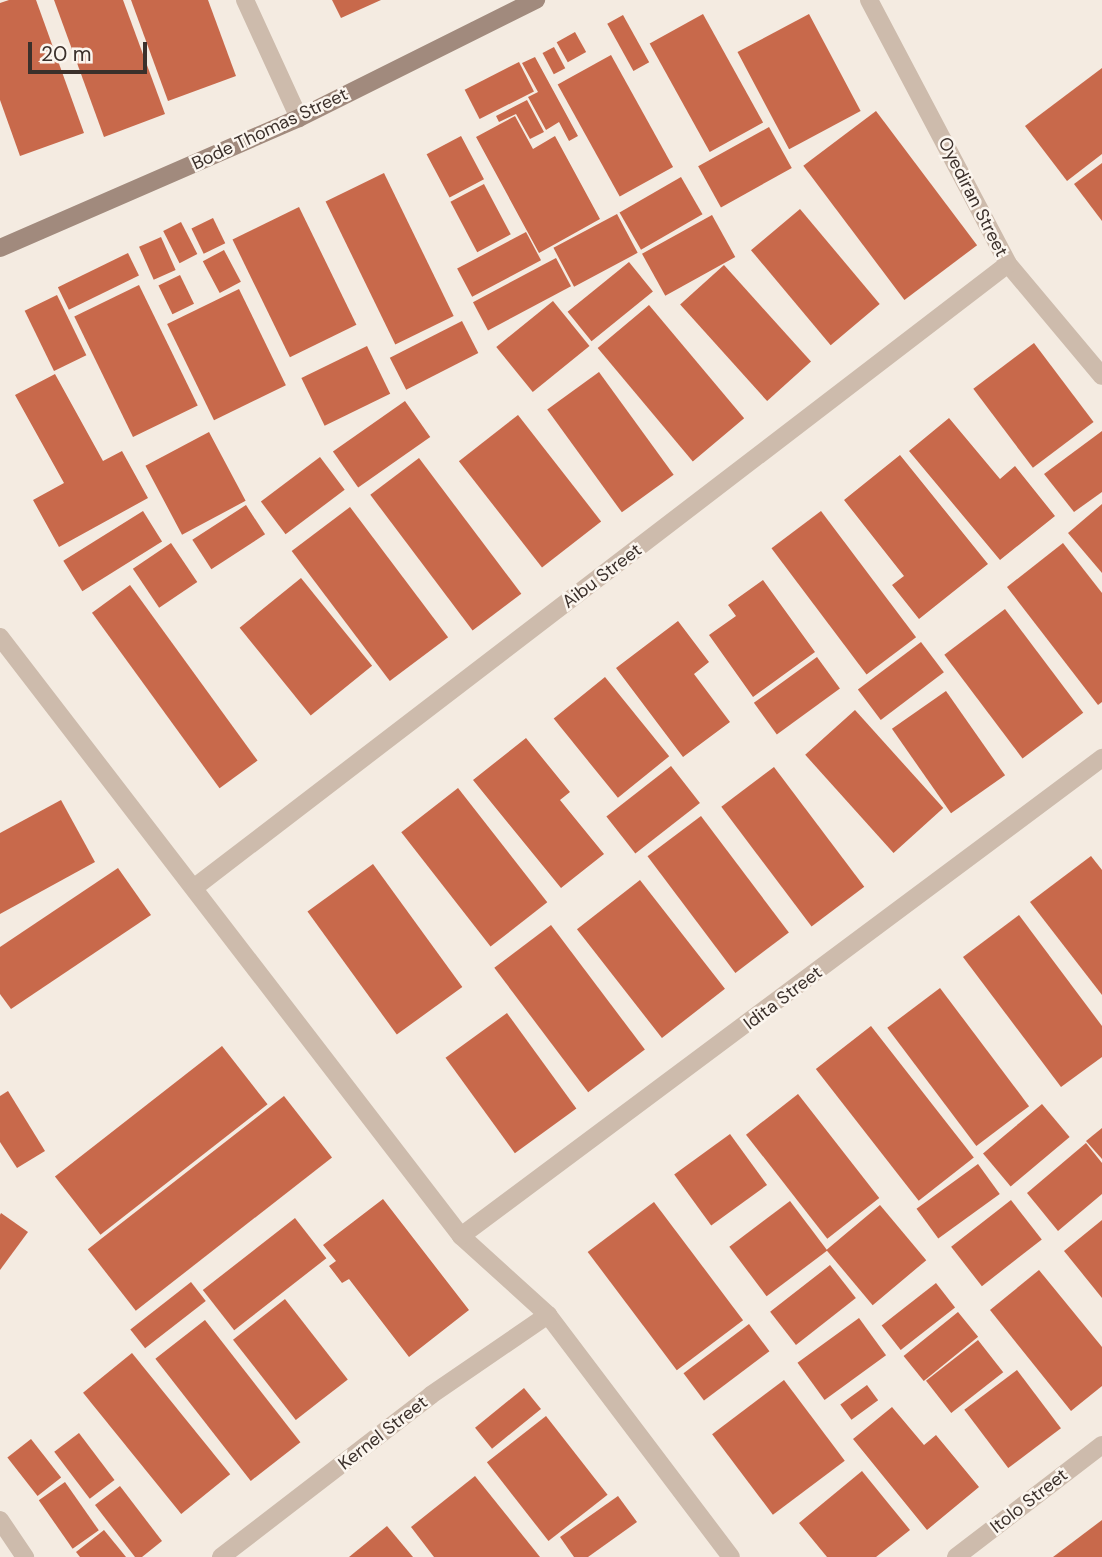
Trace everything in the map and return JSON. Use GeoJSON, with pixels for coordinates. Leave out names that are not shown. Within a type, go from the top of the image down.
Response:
{"type":"FeatureCollection","features":[{"type":"Feature","properties":{"kind":"main road","name":"Bode Thomas Street"},"geometry":{"type":"LineString","coordinates":[[0,248],[299,118],[536,0]]}},
{"type":"Feature","properties":{"kind":"street"},"geometry":{"type":"LineString","coordinates":[[245,0],[299,118]]}},
{"type":"Feature","properties":{"kind":"street","name":"Oyediran Street"},"geometry":{"type":"LineString","coordinates":[[869,0],[1008,264],[1102,376]]}},
{"type":"Feature","properties":{"kind":"street","name":"Aibu Street"},"geometry":{"type":"LineString","coordinates":[[195,887],[1008,264]]}},
{"type":"Feature","properties":{"kind":"street"},"geometry":{"type":"LineString","coordinates":[[0,637],[19,667],[195,887],[461,1236],[548,1315],[731,1557]]}},
{"type":"Feature","properties":{"kind":"street","name":"Idita Street"},"geometry":{"type":"LineString","coordinates":[[461,1236],[1102,758]]}},
{"type":"Feature","properties":{"kind":"street","name":"Kernel Street"},"geometry":{"type":"LineString","coordinates":[[221,1557],[431,1395],[548,1315]]}},
{"type":"Feature","properties":{"kind":"street","name":"Itolo Street"},"geometry":{"type":"LineString","coordinates":[[956,1557],[1102,1445]]}},
{"type":"Feature","properties":{"kind":"street"},"geometry":{"type":"LineString","coordinates":[[0,1520],[25,1557]]}},
{"type":"Feature","properties":{"kind":"building"},"geometry":{"type":"Polygon","coordinates":[[[9,0],[36,0],[84,133],[20,156],[0,100],[0,3],[9,0]]]}},
{"type":"Feature","properties":{"kind":"building"},"geometry":{"type":"Polygon","coordinates":[[[54,0],[123,0],[165,114],[104,137],[54,0]]]}},
{"type":"Feature","properties":{"kind":"building"},"geometry":{"type":"Polygon","coordinates":[[[131,0],[208,0],[236,76],[168,101],[131,0]]]}},
{"type":"Feature","properties":{"kind":"building"},"geometry":{"type":"Polygon","coordinates":[[[332,0],[381,0],[341,18],[332,0]]]}},
{"type":"Feature","properties":{"kind":"building"},"geometry":{"type":"Polygon","coordinates":[[[703,14],[763,122],[710,152],[650,44],[703,14]]]}},
{"type":"Feature","properties":{"kind":"building"},"geometry":{"type":"Polygon","coordinates":[[[809,14],[861,111],[789,149],[737,52],[809,14]]]}},
{"type":"Feature","properties":{"kind":"building"},"geometry":{"type":"Polygon","coordinates":[[[623,15],[649,62],[633,71],[607,24],[623,15]]]}},
{"type":"Feature","properties":{"kind":"building"},"geometry":{"type":"Polygon","coordinates":[[[575,32],[586,52],[568,62],[557,42],[575,32]]]}},
{"type":"Feature","properties":{"kind":"building"},"geometry":{"type":"Polygon","coordinates":[[[554,47],[565,68],[554,74],[543,53],[554,47]]]}},
{"type":"Feature","properties":{"kind":"building"},"geometry":{"type":"Polygon","coordinates":[[[611,55],[673,167],[620,197],[558,85],[611,55]]]}},
{"type":"Feature","properties":{"kind":"building"},"geometry":{"type":"Polygon","coordinates":[[[535,57],[578,136],[569,141],[559,122],[546,130],[528,97],[538,92],[522,63],[535,57]]]}},
{"type":"Feature","properties":{"kind":"building"},"geometry":{"type":"Polygon","coordinates":[[[519,62],[534,91],[480,119],[465,90],[519,62]]]}},
{"type":"Feature","properties":{"kind":"building"},"geometry":{"type":"Polygon","coordinates":[[[1102,68],[1102,154],[1067,181],[1025,126],[1102,68]]]}},
{"type":"Feature","properties":{"kind":"building"},"geometry":{"type":"Polygon","coordinates":[[[527,100],[544,132],[530,139],[516,114],[499,122],[496,116],[527,100]]]}},
{"type":"Feature","properties":{"kind":"building"},"geometry":{"type":"Polygon","coordinates":[[[876,111],[977,245],[904,300],[803,166],[876,111]]]}},
{"type":"Feature","properties":{"kind":"building"},"geometry":{"type":"Polygon","coordinates":[[[515,116],[533,149],[555,136],[600,219],[539,253],[476,137],[515,116]]]}},
{"type":"Feature","properties":{"kind":"building"},"geometry":{"type":"Polygon","coordinates":[[[769,127],[792,168],[721,207],[698,166],[769,127]]]}},
{"type":"Feature","properties":{"kind":"building"},"geometry":{"type":"Polygon","coordinates":[[[461,136],[484,179],[450,198],[427,154],[461,136]]]}},
{"type":"Feature","properties":{"kind":"building"},"geometry":{"type":"Polygon","coordinates":[[[1102,163],[1102,221],[1074,184],[1102,163]]]}},
{"type":"Feature","properties":{"kind":"building"},"geometry":{"type":"Polygon","coordinates":[[[384,173],[454,316],[395,344],[326,201],[384,173]]]}},
{"type":"Feature","properties":{"kind":"building"},"geometry":{"type":"Polygon","coordinates":[[[681,177],[702,214],[641,250],[620,212],[681,177]]]}},
{"type":"Feature","properties":{"kind":"building"},"geometry":{"type":"Polygon","coordinates":[[[484,184],[511,234],[477,252],[450,202],[484,184]]]}},
{"type":"Feature","properties":{"kind":"building"},"geometry":{"type":"Polygon","coordinates":[[[299,207],[356,325],[290,357],[232,239],[299,207]]]}},
{"type":"Feature","properties":{"kind":"building"},"geometry":{"type":"Polygon","coordinates":[[[800,209],[880,304],[831,345],[751,250],[800,209]]]}},
{"type":"Feature","properties":{"kind":"building"},"geometry":{"type":"Polygon","coordinates":[[[617,214],[638,253],[574,287],[553,248],[617,214]]]}},
{"type":"Feature","properties":{"kind":"building"},"geometry":{"type":"Polygon","coordinates":[[[712,215],[735,257],[665,296],[642,254],[712,215]]]}},
{"type":"Feature","properties":{"kind":"building"},"geometry":{"type":"Polygon","coordinates":[[[213,218],[225,243],[204,254],[191,229],[213,218]]]}},
{"type":"Feature","properties":{"kind":"building"},"geometry":{"type":"Polygon","coordinates":[[[181,222],[197,254],[180,263],[163,231],[181,222]]]}},
{"type":"Feature","properties":{"kind":"building"},"geometry":{"type":"Polygon","coordinates":[[[526,232],[541,260],[472,297],[457,269],[526,232]]]}},
{"type":"Feature","properties":{"kind":"building"},"geometry":{"type":"Polygon","coordinates":[[[161,237],[176,270],[154,280],[139,247],[161,237]]]}},
{"type":"Feature","properties":{"kind":"building"},"geometry":{"type":"Polygon","coordinates":[[[224,250],[241,282],[220,293],[203,261],[224,250]]]}},
{"type":"Feature","properties":{"kind":"building"},"geometry":{"type":"Polygon","coordinates":[[[128,253],[139,275],[69,310],[58,287],[128,253]]]}},
{"type":"Feature","properties":{"kind":"building"},"geometry":{"type":"Polygon","coordinates":[[[556,258],[571,286],[488,330],[473,302],[556,258]]]}},
{"type":"Feature","properties":{"kind":"building"},"geometry":{"type":"Polygon","coordinates":[[[629,262],[653,292],[592,341],[568,312],[629,262]]]}},
{"type":"Feature","properties":{"kind":"building"},"geometry":{"type":"Polygon","coordinates":[[[724,265],[811,362],[767,401],[680,304],[724,265]]]}},
{"type":"Feature","properties":{"kind":"building"},"geometry":{"type":"Polygon","coordinates":[[[180,275],[194,304],[172,314],[158,286],[180,275]]]}},
{"type":"Feature","properties":{"kind":"building"},"geometry":{"type":"Polygon","coordinates":[[[139,285],[198,405],[133,437],[74,317],[139,285]]]}},
{"type":"Feature","properties":{"kind":"building"},"geometry":{"type":"Polygon","coordinates":[[[239,289],[286,385],[214,420],[167,324],[239,289]]]}},
{"type":"Feature","properties":{"kind":"building"},"geometry":{"type":"Polygon","coordinates":[[[57,295],[86,355],[54,371],[25,311],[57,295]]]}},
{"type":"Feature","properties":{"kind":"building"},"geometry":{"type":"Polygon","coordinates":[[[553,301],[590,346],[533,392],[496,347],[553,301]]]}},
{"type":"Feature","properties":{"kind":"building"},"geometry":{"type":"Polygon","coordinates":[[[649,305],[744,418],[693,461],[598,348],[649,305]]]}},
{"type":"Feature","properties":{"kind":"building"},"geometry":{"type":"Polygon","coordinates":[[[462,321],[478,353],[406,390],[390,358],[462,321]]]}},
{"type":"Feature","properties":{"kind":"building"},"geometry":{"type":"Polygon","coordinates":[[[1034,343],[1094,422],[1033,468],[973,389],[1034,343]]]}},
{"type":"Feature","properties":{"kind":"building"},"geometry":{"type":"Polygon","coordinates":[[[367,346],[390,394],[325,426],[301,378],[367,346]]]}},
{"type":"Feature","properties":{"kind":"building"},"geometry":{"type":"Polygon","coordinates":[[[599,372],[674,475],[622,512],[547,410],[599,372]]]}},
{"type":"Feature","properties":{"kind":"building"},"geometry":{"type":"Polygon","coordinates":[[[55,374],[103,461],[122,451],[148,498],[59,547],[33,500],[64,483],[15,395],[55,374]]]}},
{"type":"Feature","properties":{"kind":"building"},"geometry":{"type":"Polygon","coordinates":[[[405,401],[430,437],[358,488],[333,451],[405,401]]]}},
{"type":"Feature","properties":{"kind":"building"},"geometry":{"type":"Polygon","coordinates":[[[518,415],[601,521],[542,568],[459,461],[518,415]]]}},
{"type":"Feature","properties":{"kind":"building"},"geometry":{"type":"Polygon","coordinates":[[[949,418],[1000,479],[1015,466],[1055,516],[1000,560],[909,451],[949,418]]]}},
{"type":"Feature","properties":{"kind":"building"},"geometry":{"type":"Polygon","coordinates":[[[1102,431],[1102,492],[1074,512],[1044,474],[1102,431]]]}},
{"type":"Feature","properties":{"kind":"building"},"geometry":{"type":"Polygon","coordinates":[[[209,432],[246,501],[182,535],[145,466],[209,432]]]}},
{"type":"Feature","properties":{"kind":"building"},"geometry":{"type":"Polygon","coordinates":[[[900,455],[988,564],[919,619],[892,585],[904,576],[844,500],[900,455]]]}},
{"type":"Feature","properties":{"kind":"building"},"geometry":{"type":"Polygon","coordinates":[[[320,457],[345,490],[286,534],[261,502],[320,457]]]}},
{"type":"Feature","properties":{"kind":"building"},"geometry":{"type":"Polygon","coordinates":[[[419,458],[521,594],[473,630],[370,495],[419,458]]]}},
{"type":"Feature","properties":{"kind":"building"},"geometry":{"type":"Polygon","coordinates":[[[1102,504],[1102,573],[1068,533],[1102,504]]]}},
{"type":"Feature","properties":{"kind":"building"},"geometry":{"type":"Polygon","coordinates":[[[246,505],[265,534],[211,569],[192,540],[246,505]]]}},
{"type":"Feature","properties":{"kind":"building"},"geometry":{"type":"Polygon","coordinates":[[[350,507],[448,637],[390,681],[292,551],[350,507]]]}},
{"type":"Feature","properties":{"kind":"building"},"geometry":{"type":"Polygon","coordinates":[[[143,511],[162,542],[82,591],[63,561],[143,511]]]}},
{"type":"Feature","properties":{"kind":"building"},"geometry":{"type":"Polygon","coordinates":[[[821,511],[916,637],[867,674],[771,548],[821,511]]]}},
{"type":"Feature","properties":{"kind":"building"},"geometry":{"type":"Polygon","coordinates":[[[171,543],[197,582],[159,608],[133,569],[171,543]]]}},
{"type":"Feature","properties":{"kind":"building"},"geometry":{"type":"Polygon","coordinates":[[[1063,543],[1102,593],[1102,702],[1098,705],[1007,587],[1063,543]]]}},
{"type":"Feature","properties":{"kind":"building"},"geometry":{"type":"Polygon","coordinates":[[[301,578],[372,666],[311,716],[240,628],[301,578]]]}},
{"type":"Feature","properties":{"kind":"building"},"geometry":{"type":"Polygon","coordinates":[[[763,580],[815,652],[753,697],[709,635],[736,616],[728,605],[763,580]]]}},
{"type":"Feature","properties":{"kind":"building"},"geometry":{"type":"Polygon","coordinates":[[[130,585],[258,761],[220,788],[92,613],[130,585]]]}},
{"type":"Feature","properties":{"kind":"building"},"geometry":{"type":"Polygon","coordinates":[[[1005,609],[1083,713],[1023,759],[944,655],[1005,609]]]}},
{"type":"Feature","properties":{"kind":"building"},"geometry":{"type":"Polygon","coordinates":[[[678,621],[709,662],[694,674],[730,722],[683,757],[616,668],[678,621]]]}},
{"type":"Feature","properties":{"kind":"building"},"geometry":{"type":"Polygon","coordinates":[[[921,642],[944,672],[881,720],[858,690],[921,642]]]}},
{"type":"Feature","properties":{"kind":"building"},"geometry":{"type":"Polygon","coordinates":[[[817,657],[840,689],[777,734],[754,703],[817,657]]]}},
{"type":"Feature","properties":{"kind":"building"},"geometry":{"type":"Polygon","coordinates":[[[605,677],[669,756],[618,798],[554,719],[605,677]]]}},
{"type":"Feature","properties":{"kind":"building"},"geometry":{"type":"Polygon","coordinates":[[[946,691],[1005,775],[951,813],[892,729],[946,691]]]}},
{"type":"Feature","properties":{"kind":"building"},"geometry":{"type":"Polygon","coordinates":[[[855,710],[943,808],[894,853],[805,755],[855,710]]]}},
{"type":"Feature","properties":{"kind":"building"},"geometry":{"type":"Polygon","coordinates":[[[526,738],[570,792],[560,800],[604,854],[561,888],[473,780],[526,738]]]}},
{"type":"Feature","properties":{"kind":"building"},"geometry":{"type":"Polygon","coordinates":[[[671,766],[700,803],[635,854],[606,816],[671,766]]]}},
{"type":"Feature","properties":{"kind":"building"},"geometry":{"type":"Polygon","coordinates":[[[774,767],[864,887],[812,927],[721,807],[774,767]]]}},
{"type":"Feature","properties":{"kind":"building"},"geometry":{"type":"Polygon","coordinates":[[[458,788],[547,902],[491,947],[401,832],[458,788]]]}},
{"type":"Feature","properties":{"kind":"building"},"geometry":{"type":"Polygon","coordinates":[[[61,800],[95,862],[0,914],[0,833],[61,800]]]}},
{"type":"Feature","properties":{"kind":"building"},"geometry":{"type":"Polygon","coordinates":[[[701,816],[789,933],[735,973],[647,856],[701,816]]]}},
{"type":"Feature","properties":{"kind":"building"},"geometry":{"type":"Polygon","coordinates":[[[1091,856],[1102,870],[1102,995],[1030,902],[1091,856]]]}},
{"type":"Feature","properties":{"kind":"building"},"geometry":{"type":"Polygon","coordinates":[[[373,864],[462,987],[397,1035],[307,912],[373,864]]]}},
{"type":"Feature","properties":{"kind":"building"},"geometry":{"type":"Polygon","coordinates":[[[118,868],[151,915],[11,1009],[0,994],[0,947],[118,868]]]}},
{"type":"Feature","properties":{"kind":"building"},"geometry":{"type":"Polygon","coordinates":[[[640,880],[725,989],[662,1038],[577,929],[640,880]]]}},
{"type":"Feature","properties":{"kind":"building"},"geometry":{"type":"Polygon","coordinates":[[[1019,915],[1102,1026],[1102,1057],[1061,1087],[963,957],[1019,915]]]}},
{"type":"Feature","properties":{"kind":"building"},"geometry":{"type":"Polygon","coordinates":[[[551,925],[645,1050],[588,1092],[494,968],[551,925]]]}},
{"type":"Feature","properties":{"kind":"building"},"geometry":{"type":"Polygon","coordinates":[[[940,988],[1029,1106],[976,1146],[887,1028],[940,988]]]}},
{"type":"Feature","properties":{"kind":"building"},"geometry":{"type":"Polygon","coordinates":[[[507,1013],[576,1108],[515,1153],[446,1058],[507,1013]]]}},
{"type":"Feature","properties":{"kind":"building"},"geometry":{"type":"Polygon","coordinates":[[[871,1026],[974,1158],[919,1201],[816,1069],[871,1026]]]}},
{"type":"Feature","properties":{"kind":"building"},"geometry":{"type":"Polygon","coordinates":[[[222,1046],[268,1104],[101,1235],[55,1177],[222,1046]]]}},
{"type":"Feature","properties":{"kind":"building"},"geometry":{"type":"Polygon","coordinates":[[[8,1091],[45,1151],[17,1168],[0,1142],[0,1096],[8,1091]]]}},
{"type":"Feature","properties":{"kind":"building"},"geometry":{"type":"Polygon","coordinates":[[[798,1094],[879,1198],[827,1239],[746,1135],[798,1094]]]}},
{"type":"Feature","properties":{"kind":"building"},"geometry":{"type":"Polygon","coordinates":[[[284,1096],[332,1157],[136,1311],[88,1249],[284,1096]]]}},
{"type":"Feature","properties":{"kind":"building"},"geometry":{"type":"Polygon","coordinates":[[[1042,1104],[1070,1137],[1011,1186],[983,1153],[1042,1104]]]}},
{"type":"Feature","properties":{"kind":"building"},"geometry":{"type":"Polygon","coordinates":[[[1102,1128],[1102,1159],[1086,1141],[1102,1128]]]}},
{"type":"Feature","properties":{"kind":"building"},"geometry":{"type":"Polygon","coordinates":[[[730,1134],[767,1185],[711,1226],[674,1175],[730,1134]]]}},
{"type":"Feature","properties":{"kind":"building"},"geometry":{"type":"Polygon","coordinates":[[[1086,1143],[1102,1163],[1102,1194],[1058,1231],[1027,1193],[1086,1143]]]}},
{"type":"Feature","properties":{"kind":"building"},"geometry":{"type":"Polygon","coordinates":[[[978,1164],[1000,1194],[938,1239],[917,1209],[978,1164]]]}},
{"type":"Feature","properties":{"kind":"building"},"geometry":{"type":"Polygon","coordinates":[[[383,1199],[469,1310],[409,1357],[349,1279],[342,1283],[329,1266],[336,1261],[323,1245],[383,1199]]]}},
{"type":"Feature","properties":{"kind":"building"},"geometry":{"type":"Polygon","coordinates":[[[1011,1200],[1042,1239],[982,1286],[951,1247],[1011,1200]]]}},
{"type":"Feature","properties":{"kind":"building"},"geometry":{"type":"Polygon","coordinates":[[[790,1201],[827,1251],[767,1296],[729,1247],[790,1201]]]}},
{"type":"Feature","properties":{"kind":"building"},"geometry":{"type":"Polygon","coordinates":[[[654,1202],[743,1320],[677,1370],[588,1252],[654,1202]]]}},
{"type":"Feature","properties":{"kind":"building"},"geometry":{"type":"Polygon","coordinates":[[[880,1205],[926,1260],[873,1305],[826,1250],[880,1205]]]}},
{"type":"Feature","properties":{"kind":"building"},"geometry":{"type":"Polygon","coordinates":[[[1,1213],[28,1232],[0,1270],[0,1215],[1,1213]]]}},
{"type":"Feature","properties":{"kind":"building"},"geometry":{"type":"Polygon","coordinates":[[[295,1218],[326,1258],[234,1330],[203,1290],[295,1218]]]}},
{"type":"Feature","properties":{"kind":"building"},"geometry":{"type":"Polygon","coordinates":[[[1102,1220],[1102,1298],[1064,1251],[1102,1220]]]}},
{"type":"Feature","properties":{"kind":"building"},"geometry":{"type":"Polygon","coordinates":[[[830,1265],[856,1298],[796,1345],[770,1312],[830,1265]]]}},
{"type":"Feature","properties":{"kind":"building"},"geometry":{"type":"Polygon","coordinates":[[[1039,1270],[1102,1347],[1102,1386],[1071,1411],[990,1310],[1039,1270]]]}},
{"type":"Feature","properties":{"kind":"building"},"geometry":{"type":"Polygon","coordinates":[[[191,1282],[206,1301],[145,1348],[130,1329],[191,1282]]]}},
{"type":"Feature","properties":{"kind":"building"},"geometry":{"type":"Polygon","coordinates":[[[936,1283],[955,1307],[901,1350],[882,1325],[936,1283]]]}},
{"type":"Feature","properties":{"kind":"building"},"geometry":{"type":"Polygon","coordinates":[[[285,1299],[348,1379],[296,1420],[233,1340],[285,1299]]]}},
{"type":"Feature","properties":{"kind":"building"},"geometry":{"type":"Polygon","coordinates":[[[958,1312],[978,1337],[924,1381],[904,1356],[958,1312]]]}},
{"type":"Feature","properties":{"kind":"building"},"geometry":{"type":"Polygon","coordinates":[[[859,1318],[886,1355],[825,1400],[798,1363],[859,1318]]]}},
{"type":"Feature","properties":{"kind":"building"},"geometry":{"type":"Polygon","coordinates":[[[205,1320],[300,1442],[251,1481],[155,1359],[205,1320]]]}},
{"type":"Feature","properties":{"kind":"building"},"geometry":{"type":"Polygon","coordinates":[[[749,1324],[769,1351],[704,1401],[684,1373],[749,1324]]]}},
{"type":"Feature","properties":{"kind":"building"},"geometry":{"type":"Polygon","coordinates":[[[978,1340],[1003,1372],[951,1413],[926,1381],[978,1340]]]}},
{"type":"Feature","properties":{"kind":"building"},"geometry":{"type":"Polygon","coordinates":[[[132,1353],[230,1474],[181,1514],[83,1393],[132,1353]]]}},
{"type":"Feature","properties":{"kind":"building"},"geometry":{"type":"Polygon","coordinates":[[[1017,1370],[1061,1428],[1008,1468],[964,1410],[1017,1370]]]}},
{"type":"Feature","properties":{"kind":"building"},"geometry":{"type":"Polygon","coordinates":[[[784,1380],[845,1461],[773,1515],[712,1434],[784,1380]]]}},
{"type":"Feature","properties":{"kind":"building"},"geometry":{"type":"Polygon","coordinates":[[[867,1385],[878,1400],[851,1420],[840,1404],[867,1385]]]}},
{"type":"Feature","properties":{"kind":"building"},"geometry":{"type":"Polygon","coordinates":[[[524,1388],[541,1409],[492,1449],[475,1428],[524,1388]]]}},
{"type":"Feature","properties":{"kind":"building"},"geometry":{"type":"Polygon","coordinates":[[[892,1407],[924,1445],[936,1435],[979,1487],[927,1530],[853,1439],[892,1407]]]}},
{"type":"Feature","properties":{"kind":"building"},"geometry":{"type":"Polygon","coordinates":[[[546,1416],[608,1495],[548,1541],[487,1462],[546,1416]]]}},
{"type":"Feature","properties":{"kind":"building"},"geometry":{"type":"Polygon","coordinates":[[[79,1433],[115,1480],[90,1499],[54,1452],[79,1433]]]}},
{"type":"Feature","properties":{"kind":"building"},"geometry":{"type":"Polygon","coordinates":[[[31,1439],[61,1478],[38,1496],[7,1457],[31,1439]]]}},
{"type":"Feature","properties":{"kind":"building"},"geometry":{"type":"Polygon","coordinates":[[[862,1471],[910,1530],[876,1557],[827,1557],[799,1523],[862,1471]]]}},
{"type":"Feature","properties":{"kind":"building"},"geometry":{"type":"Polygon","coordinates":[[[475,1476],[540,1557],[434,1557],[411,1527],[475,1476]]]}},
{"type":"Feature","properties":{"kind":"building"},"geometry":{"type":"Polygon","coordinates":[[[65,1482],[99,1530],[73,1549],[39,1500],[65,1482]]]}},
{"type":"Feature","properties":{"kind":"building"},"geometry":{"type":"Polygon","coordinates":[[[120,1486],[162,1541],[142,1557],[135,1557],[95,1505],[120,1486]]]}},
{"type":"Feature","properties":{"kind":"building"},"geometry":{"type":"Polygon","coordinates":[[[618,1496],[637,1522],[588,1557],[574,1557],[560,1537],[618,1496]]]}},
{"type":"Feature","properties":{"kind":"building"},"geometry":{"type":"Polygon","coordinates":[[[1102,1520],[1102,1557],[1053,1557],[1102,1520]]]}},
{"type":"Feature","properties":{"kind":"building"},"geometry":{"type":"Polygon","coordinates":[[[387,1526],[413,1557],[349,1557],[387,1526]]]}},
{"type":"Feature","properties":{"kind":"building"},"geometry":{"type":"Polygon","coordinates":[[[104,1530],[126,1557],[80,1557],[76,1552],[104,1530]]]}}]}
